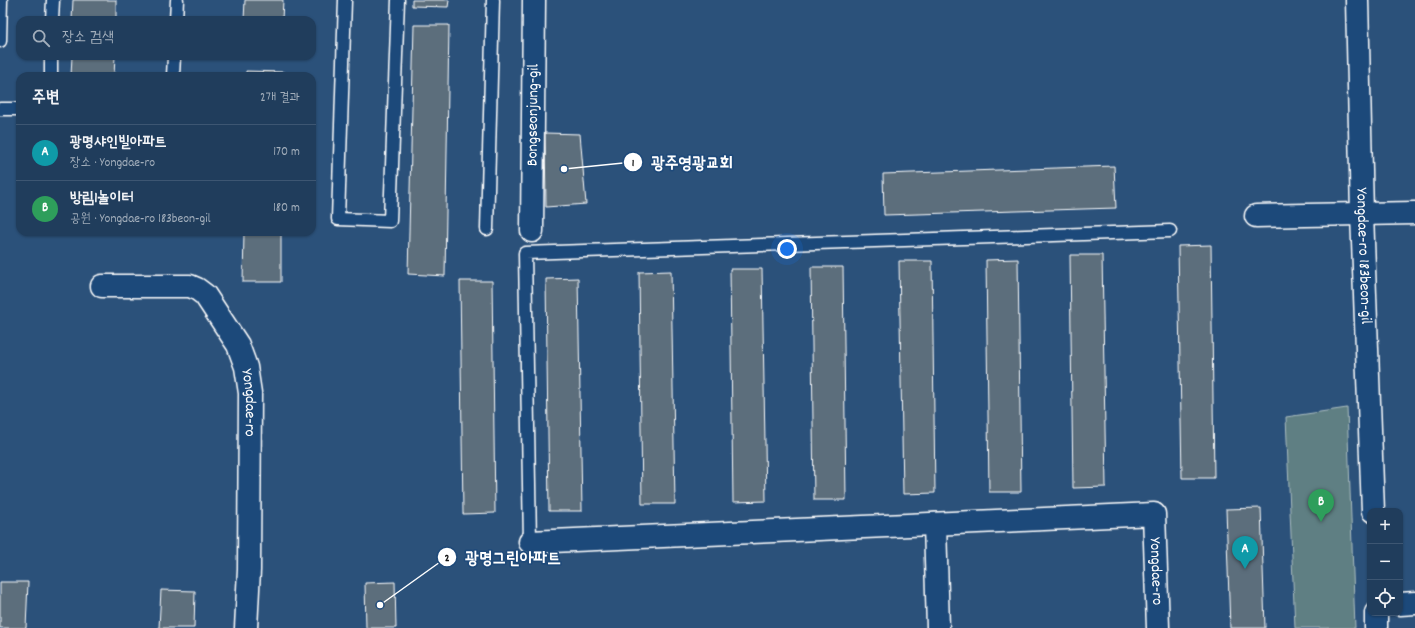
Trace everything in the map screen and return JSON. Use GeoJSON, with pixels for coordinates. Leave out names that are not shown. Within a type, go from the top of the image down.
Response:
{"type":"FeatureCollection","features":[{"type":"Feature","properties":{"kind":"street","name":"Bongseonjung-gil"},"geometry":{"type":"LineString","coordinates":[[532,231],[534,0]]}},
{"type":"Feature","properties":{"kind":"street","name":"Yongdae-ro 183beon-gil"},"geometry":{"type":"LineString","coordinates":[[1357,0],[1362,214],[1373,508]]}},
{"type":"Feature","properties":{"kind":"street"},"geometry":{"type":"LineString","coordinates":[[1256,216],[1415,213]]}},
{"type":"Feature","properties":{"kind":"street","name":"Yongdae-ro"},"geometry":{"type":"LineString","coordinates":[[102,286],[190,286],[198,289],[205,295],[238,345],[246,367],[250,393],[249,570],[246,628]]}},
{"type":"Feature","properties":{"kind":"street","name":"Yongdae-ro"},"geometry":{"type":"LineString","coordinates":[[935,524],[1154,514],[1158,628]]}},
{"type":"Feature","properties":{"kind":"street"},"geometry":{"type":"LineString","coordinates":[[530,542],[935,524],[938,628]]}},
{"type":"Feature","properties":{"kind":"street"},"geometry":{"type":"LineString","coordinates":[[1403,604],[1415,603]]}},
{"type":"Feature","properties":{"kind":"street"},"geometry":{"type":"LineString","coordinates":[[1376,616],[1376,628]]}},
{"type":"Feature","properties":{"kind":"lane"},"geometry":{"type":"LineString","coordinates":[[0,41],[1,0]]}},
{"type":"Feature","properties":{"kind":"lane"},"geometry":{"type":"LineString","coordinates":[[52,16],[53,0]]}},
{"type":"Feature","properties":{"kind":"lane"},"geometry":{"type":"LineString","coordinates":[[176,16],[177,0]]}},
{"type":"Feature","properties":{"kind":"lane"},"geometry":{"type":"LineString","coordinates":[[345,0],[338,219],[390,221],[398,0]]}},
{"type":"Feature","properties":{"kind":"lane"},"geometry":{"type":"LineString","coordinates":[[488,229],[493,0]]}},
{"type":"Feature","properties":{"kind":"lane"},"geometry":{"type":"LineString","coordinates":[[51,60],[51,72]]}},
{"type":"Feature","properties":{"kind":"lane"},"geometry":{"type":"LineString","coordinates":[[173,72],[174,60]]}},
{"type":"Feature","properties":{"kind":"lane"},"geometry":{"type":"LineString","coordinates":[[0,109],[16,109]]}},
{"type":"Feature","properties":{"kind":"lane"},"geometry":{"type":"LineString","coordinates":[[530,542],[525,253],[1170,231]]}},
{"type":"Feature","properties":{"kind":"green space"},"geometry":{"type":"Polygon","coordinates":[[[1347,408],[1355,628],[1295,628],[1286,417],[1347,408]]]}},
{"type":"Feature","properties":{"kind":"building"},"geometry":{"type":"Polygon","coordinates":[[[73,0],[116,0],[116,16],[72,16],[73,0]]]}},
{"type":"Feature","properties":{"kind":"building"},"geometry":{"type":"Polygon","coordinates":[[[245,0],[283,0],[282,16],[244,16],[245,0]]]}},
{"type":"Feature","properties":{"kind":"building"},"geometry":{"type":"Polygon","coordinates":[[[412,0],[449,0],[448,7],[412,6],[412,0]]]}},
{"type":"Feature","properties":{"kind":"building"},"geometry":{"type":"Polygon","coordinates":[[[414,25],[449,25],[445,276],[408,274],[414,25]]]}},
{"type":"Feature","properties":{"kind":"building"},"geometry":{"type":"Polygon","coordinates":[[[72,60],[115,60],[114,72],[71,72],[72,60]]]}},
{"type":"Feature","properties":{"kind":"building"},"geometry":{"type":"Polygon","coordinates":[[[246,71],[284,72],[246,72],[246,71]]]}},
{"type":"Feature","properties":{"kind":"building"},"geometry":{"type":"Polygon","coordinates":[[[545,133],[580,134],[586,204],[546,207],[545,133]]]}},
{"type":"Feature","properties":{"kind":"building"},"geometry":{"type":"Polygon","coordinates":[[[1114,166],[1116,208],[884,215],[883,174],[1114,166]]]}},
{"type":"Feature","properties":{"kind":"building"},"geometry":{"type":"Polygon","coordinates":[[[244,236],[281,236],[281,282],[243,282],[244,236]]]}},
{"type":"Feature","properties":{"kind":"building"},"geometry":{"type":"Polygon","coordinates":[[[1211,245],[1214,478],[1182,478],[1178,246],[1211,245]]]}},
{"type":"Feature","properties":{"kind":"building"},"geometry":{"type":"Polygon","coordinates":[[[1070,255],[1102,255],[1106,487],[1073,488],[1070,255]]]}},
{"type":"Feature","properties":{"kind":"building"},"geometry":{"type":"Polygon","coordinates":[[[1018,259],[1021,492],[989,492],[986,260],[1018,259]]]}},
{"type":"Feature","properties":{"kind":"building"},"geometry":{"type":"Polygon","coordinates":[[[899,261],[932,261],[935,493],[903,494],[899,261]]]}},
{"type":"Feature","properties":{"kind":"building"},"geometry":{"type":"Polygon","coordinates":[[[811,267],[843,267],[846,500],[814,500],[811,267]]]}},
{"type":"Feature","properties":{"kind":"building"},"geometry":{"type":"Polygon","coordinates":[[[730,269],[762,269],[766,501],[733,502],[730,269]]]}},
{"type":"Feature","properties":{"kind":"building"},"geometry":{"type":"Polygon","coordinates":[[[671,271],[675,504],[642,504],[639,272],[671,271]]]}},
{"type":"Feature","properties":{"kind":"building"},"geometry":{"type":"Polygon","coordinates":[[[578,278],[582,511],[549,511],[546,279],[578,278]]]}},
{"type":"Feature","properties":{"kind":"building"},"geometry":{"type":"Polygon","coordinates":[[[460,281],[492,281],[495,513],[463,514],[460,281]]]}},
{"type":"Feature","properties":{"kind":"building"},"geometry":{"type":"Polygon","coordinates":[[[1261,508],[1265,628],[1230,628],[1226,509],[1261,508]]]}},
{"type":"Feature","properties":{"kind":"building"},"geometry":{"type":"Polygon","coordinates":[[[0,582],[28,582],[26,628],[0,628],[0,582]]]}},
{"type":"Feature","properties":{"kind":"building"},"geometry":{"type":"Polygon","coordinates":[[[395,582],[396,628],[366,628],[365,583],[395,582]]]}},
{"type":"Feature","properties":{"kind":"building"},"geometry":{"type":"Polygon","coordinates":[[[161,590],[195,591],[194,628],[159,628],[161,590]]]}},
{"type":"Feature","properties":{"kind":"place","name":"광주영광교회"},"geometry":{"type":"Point","coordinates":[564,169]}},
{"type":"Feature","properties":{"kind":"place","name":"방림1놀이터"},"geometry":{"type":"Point","coordinates":[1321,522]}},
{"type":"Feature","properties":{"kind":"place","name":"광명샤인빌아파트"},"geometry":{"type":"Point","coordinates":[1245,569]}},
{"type":"Feature","properties":{"kind":"place","name":"광명그린아파트"},"geometry":{"type":"Point","coordinates":[380,605]}}]}
